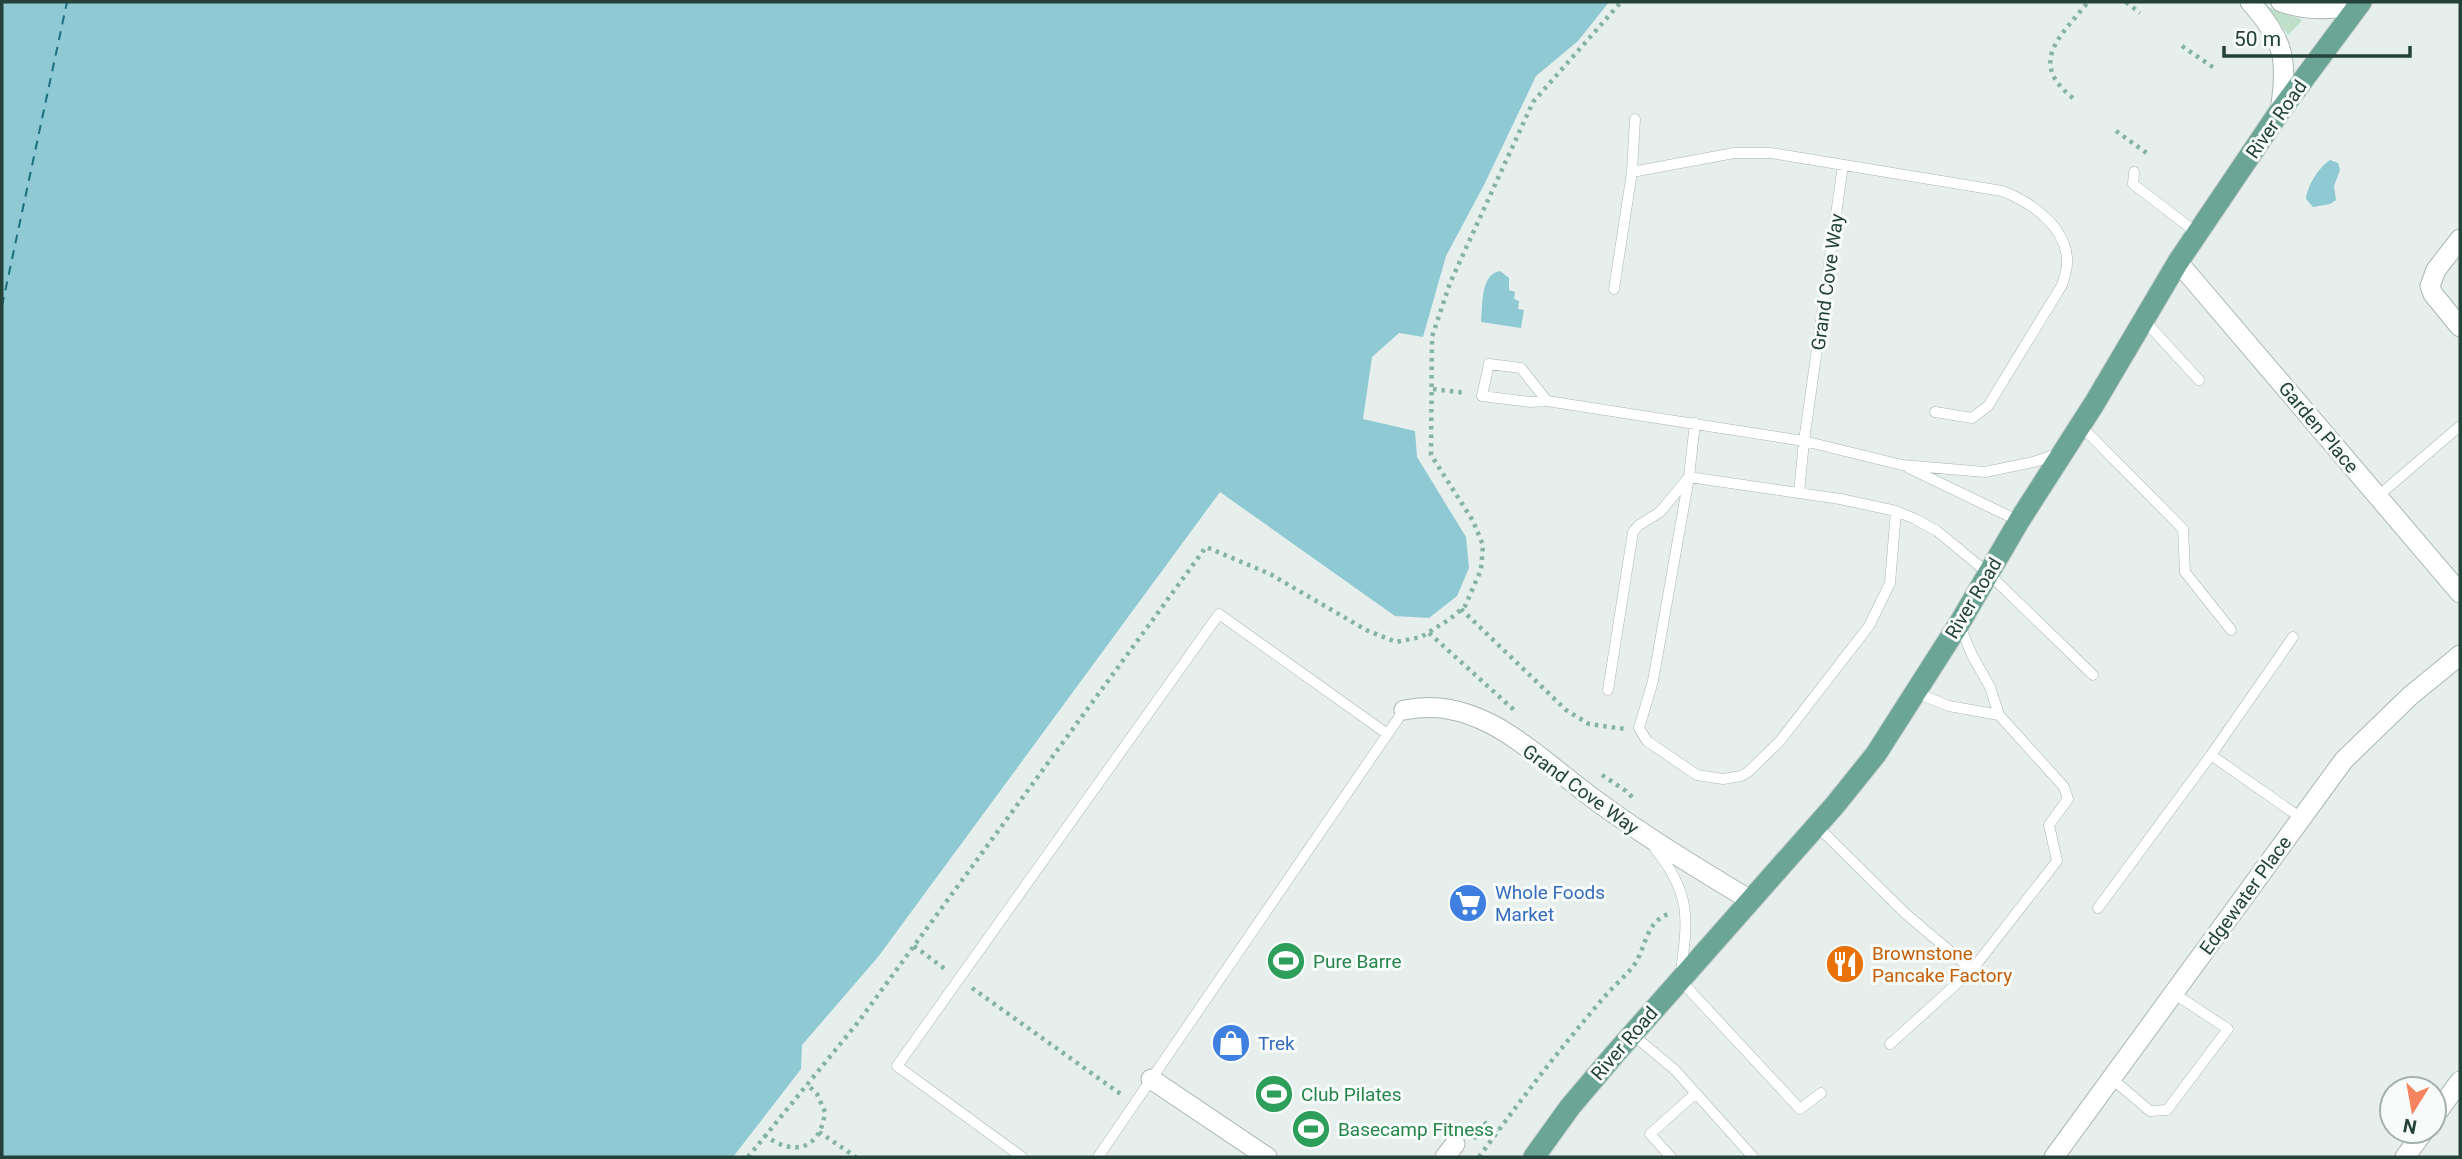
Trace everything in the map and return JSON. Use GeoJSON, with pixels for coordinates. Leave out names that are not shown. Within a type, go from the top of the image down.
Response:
{"type":"FeatureCollection","features":[{"type":"Feature","properties":{"kind":"main road","name":"River Road"},"geometry":{"type":"LineString","coordinates":[[1534,1157],[1570,1107],[1876,754],[1959,624],[2178,261],[2280,111],[2359,4]]}},
{"type":"Feature","properties":{"kind":"street"},"geometry":{"type":"LineString","coordinates":[[2250,2],[2269,24],[2284,58],[2286,78],[2280,111]]}},
{"type":"Feature","properties":{"kind":"street"},"geometry":{"type":"LineString","coordinates":[[2281,2],[2329,10],[2359,4]]}},
{"type":"Feature","properties":{"kind":"street"},"geometry":{"type":"LineString","coordinates":[[2460,239],[2436,270],[2430,286],[2433,294],[2460,327]]}},
{"type":"Feature","properties":{"kind":"street","name":"Garden Place"},"geometry":{"type":"LineString","coordinates":[[2178,261],[2460,593]]}},
{"type":"Feature","properties":{"kind":"street","name":"Edgewater Place"},"geometry":{"type":"LineString","coordinates":[[2054,1157],[2344,760],[2410,696],[2460,655]]}},
{"type":"Feature","properties":{"kind":"street","name":"Grand Cove Way"},"geometry":{"type":"LineString","coordinates":[[1404,710],[1427,705],[1439,706],[1461,711],[1492,724],[1644,835],[1750,900]]}},
{"type":"Feature","properties":{"kind":"street"},"geometry":{"type":"LineString","coordinates":[[1151,1079],[1267,1157]]}},
{"type":"Feature","properties":{"kind":"street"},"geometry":{"type":"LineString","coordinates":[[2448,1098],[2460,1081]]}},
{"type":"Feature","properties":{"kind":"lane"},"geometry":{"type":"LineString","coordinates":[[1614,289],[1632,172],[1635,119]]}},
{"type":"Feature","properties":{"kind":"lane"},"geometry":{"type":"LineString","coordinates":[[1632,172],[1734,153],[1771,153],[2002,191],[2035,208],[2050,222],[2065,247],[2067,264],[2062,285],[1988,406],[1972,418],[1935,412]]}},
{"type":"Feature","properties":{"kind":"lane","name":"Grand Cove Way"},"geometry":{"type":"LineString","coordinates":[[1799,493],[1843,165]]}},
{"type":"Feature","properties":{"kind":"lane"},"geometry":{"type":"LineString","coordinates":[[2134,172],[2133,184],[2197,233]]}},
{"type":"Feature","properties":{"kind":"lane"},"geometry":{"type":"LineString","coordinates":[[2144,320],[2199,380]]}},
{"type":"Feature","properties":{"kind":"lane"},"geometry":{"type":"LineString","coordinates":[[1547,401],[1521,368],[1489,364],[1482,396],[1530,402],[1547,401],[1695,423],[1804,441],[1902,465],[1985,472],[2034,462],[2063,452]]}},
{"type":"Feature","properties":{"kind":"lane"},"geometry":{"type":"LineString","coordinates":[[1695,423],[1689,477],[1653,681],[1639,728],[1647,741],[1697,775],[1723,779],[1748,772],[1780,741],[1869,626],[1891,583],[1896,511]]}},
{"type":"Feature","properties":{"kind":"lane"},"geometry":{"type":"LineString","coordinates":[[2080,425],[2183,529],[2185,572],[2231,629]]}},
{"type":"Feature","properties":{"kind":"lane"},"geometry":{"type":"LineString","coordinates":[[2378,496],[2460,426]]}},
{"type":"Feature","properties":{"kind":"lane"},"geometry":{"type":"LineString","coordinates":[[1902,465],[2019,521]]}},
{"type":"Feature","properties":{"kind":"lane"},"geometry":{"type":"LineString","coordinates":[[1689,477],[1840,499],[1896,511],[1915,519],[1937,531],[1988,573],[2092,675]]}},
{"type":"Feature","properties":{"kind":"lane"},"geometry":{"type":"LineString","coordinates":[[1608,690],[1633,532],[1639,524],[1660,512],[1689,477]]}},
{"type":"Feature","properties":{"kind":"lane"},"geometry":{"type":"LineString","coordinates":[[1022,1157],[897,1066],[1219,614],[1386,733]]}},
{"type":"Feature","properties":{"kind":"lane"},"geometry":{"type":"LineString","coordinates":[[1890,1044],[1972,970],[2057,861],[2049,825],[2067,799],[2064,787],[1999,715],[1990,687],[1959,624]]}},
{"type":"Feature","properties":{"kind":"lane"},"geometry":{"type":"LineString","coordinates":[[2098,908],[2211,755],[2293,637]]}},
{"type":"Feature","properties":{"kind":"lane"},"geometry":{"type":"LineString","coordinates":[[1914,692],[1949,706],[1999,715]]}},
{"type":"Feature","properties":{"kind":"lane"},"geometry":{"type":"LineString","coordinates":[[1098,1157],[1404,710]]}},
{"type":"Feature","properties":{"kind":"lane"},"geometry":{"type":"LineString","coordinates":[[2211,755],[2301,818]]}},
{"type":"Feature","properties":{"kind":"lane"},"geometry":{"type":"LineString","coordinates":[[1816,826],[1906,914],[1972,970]]}},
{"type":"Feature","properties":{"kind":"lane"},"geometry":{"type":"LineString","coordinates":[[1644,835],[1670,867],[1682,893],[1687,920],[1680,980],[1800,1109],[1821,1093]]}},
{"type":"Feature","properties":{"kind":"lane"},"geometry":{"type":"LineString","coordinates":[[2111,1078],[2150,1111],[2167,1110],[2228,1029],[2173,993]]}},
{"type":"Feature","properties":{"kind":"lane"},"geometry":{"type":"LineString","coordinates":[[1632,1034],[1675,1070],[1753,1157]]}},
{"type":"Feature","properties":{"kind":"lane"},"geometry":{"type":"LineString","coordinates":[[1671,1157],[1650,1134],[1696,1093]]}},
{"type":"Feature","properties":{"kind":"path"},"geometry":{"type":"LineString","coordinates":[[748,1157],[859,1021],[1206,547],[1270,574],[1366,630],[1396,642],[1421,637],[1461,609],[1481,570],[1483,545],[1473,521],[1431,456],[1432,337],[1450,283],[1533,102],[1621,2]]}},
{"type":"Feature","properties":{"kind":"path"},"geometry":{"type":"LineString","coordinates":[[2073,98],[2060,88],[2053,78],[2051,54],[2055,44],[2088,2]]}},
{"type":"Feature","properties":{"kind":"path"},"geometry":{"type":"LineString","coordinates":[[2126,2],[2140,13]]}},
{"type":"Feature","properties":{"kind":"path"},"geometry":{"type":"LineString","coordinates":[[2182,46],[2214,68]]}},
{"type":"Feature","properties":{"kind":"path"},"geometry":{"type":"LineString","coordinates":[[2116,131],[2148,154]]}},
{"type":"Feature","properties":{"kind":"path"},"geometry":{"type":"LineString","coordinates":[[1433,389],[1482,396]]}},
{"type":"Feature","properties":{"kind":"path"},"geometry":{"type":"LineString","coordinates":[[1461,609],[1566,710],[1589,724],[1616,729],[1639,728]]}},
{"type":"Feature","properties":{"kind":"path"},"geometry":{"type":"LineString","coordinates":[[1429,632],[1522,716]]}},
{"type":"Feature","properties":{"kind":"path"},"geometry":{"type":"LineString","coordinates":[[1592,770],[1626,791],[1643,808]]}},
{"type":"Feature","properties":{"kind":"path"},"geometry":{"type":"LineString","coordinates":[[1479,1157],[1543,1071],[1639,958],[1647,933],[1655,921],[1674,912],[1684,902]]}},
{"type":"Feature","properties":{"kind":"path"},"geometry":{"type":"LineString","coordinates":[[914,946],[1135,1103]]}},
{"type":"Feature","properties":{"kind":"path"},"geometry":{"type":"LineString","coordinates":[[764,1135],[778,1145],[799,1148],[819,1132],[825,1112],[817,1094],[807,1084]]}},
{"type":"Feature","properties":{"kind":"path"},"geometry":{"type":"LineString","coordinates":[[819,1132],[856,1157]]}},
{"type":"Feature","properties":{"kind":"green space"},"geometry":{"type":"Polygon","coordinates":[[[2259,2],[2278,12],[2301,19],[2301,22],[2288,35],[2275,16],[2259,2]]]}},
{"type":"Feature","properties":{"kind":"water"},"geometry":{"type":"Polygon","coordinates":[[[2,2],[1609,2],[1578,41],[1536,76],[1485,183],[1446,256],[1423,337],[1399,333],[1372,357],[1363,419],[1415,431],[1417,457],[1466,537],[1469,568],[1457,596],[1429,618],[1395,616],[1220,492],[878,957],[802,1045],[801,1069],[733,1157],[2,1157],[2,2]]]}},
{"type":"Feature","properties":{"kind":"water"},"geometry":{"type":"Polygon","coordinates":[[[2330,160],[2338,163],[2340,170],[2334,186],[2336,200],[2313,207],[2306,199],[2309,188],[2318,172],[2330,160]]]}},
{"type":"Feature","properties":{"kind":"water"},"geometry":{"type":"Polygon","coordinates":[[[1500,271],[1509,278],[1509,290],[1515,292],[1514,299],[1519,301],[1518,309],[1524,310],[1521,328],[1481,322],[1486,284],[1494,273],[1500,271]]]}},
{"type":"Feature","properties":{"kind":"ferry route"},"geometry":{"type":"LineString","coordinates":[[2,306],[67,2]]}},
{"type":"Feature","properties":{"kind":"place","name":"Whole Foods Market"},"geometry":{"type":"Point","coordinates":[1468,903]}},
{"type":"Feature","properties":{"kind":"place","name":"Pure Barre"},"geometry":{"type":"Point","coordinates":[1286,961]}},
{"type":"Feature","properties":{"kind":"place","name":"Brownstone Pancake Factory"},"geometry":{"type":"Point","coordinates":[1845,964]}},
{"type":"Feature","properties":{"kind":"place","name":"Trek"},"geometry":{"type":"Point","coordinates":[1231,1043]}},
{"type":"Feature","properties":{"kind":"place","name":"Club Pilates"},"geometry":{"type":"Point","coordinates":[1274,1094]}},
{"type":"Feature","properties":{"kind":"place","name":"Basecamp Fitness"},"geometry":{"type":"Point","coordinates":[1311,1129]}}]}
